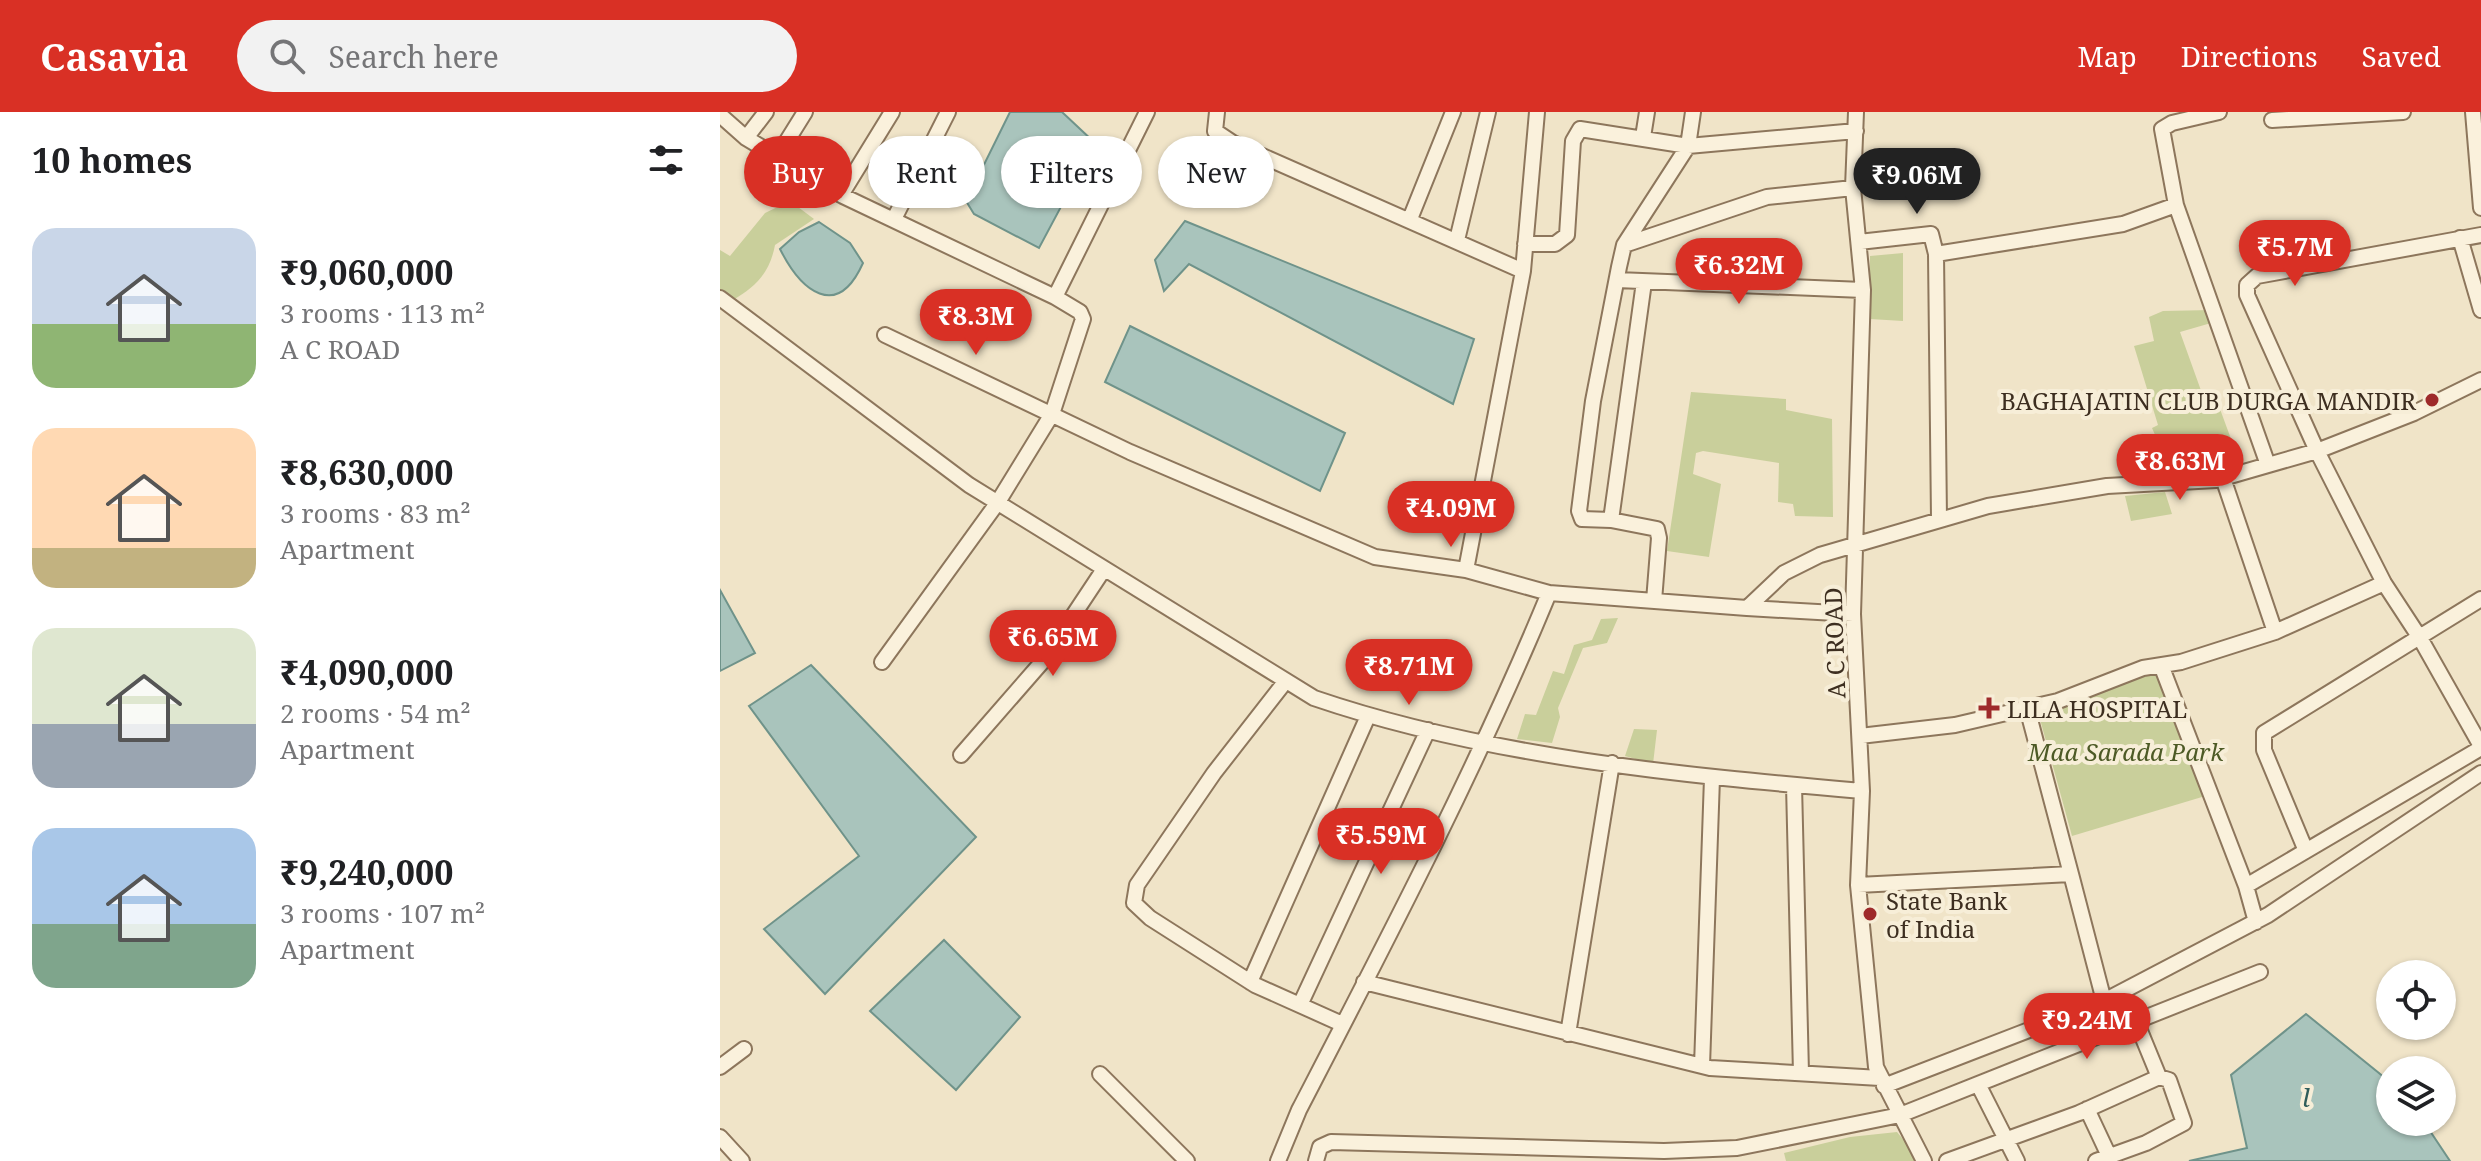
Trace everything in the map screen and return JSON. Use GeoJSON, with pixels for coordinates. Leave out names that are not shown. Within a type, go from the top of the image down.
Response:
{"type":"FeatureCollection","features":[{"type":"Feature","properties":{"kind":"street"},"geometry":{"type":"LineString","coordinates":[[748,136],[766,112]]}},
{"type":"Feature","properties":{"kind":"street"},"geometry":{"type":"LineString","coordinates":[[790,136],[805,112]]}},
{"type":"Feature","properties":{"kind":"street"},"geometry":{"type":"LineString","coordinates":[[852,177],[892,112]]}},
{"type":"Feature","properties":{"kind":"street"},"geometry":{"type":"LineString","coordinates":[[894,219],[948,112]]}},
{"type":"Feature","properties":{"kind":"street"},"geometry":{"type":"LineString","coordinates":[[1055,297],[1147,112]]}},
{"type":"Feature","properties":{"kind":"street"},"geometry":{"type":"LineString","coordinates":[[1217,112],[1213,123],[1222,138],[1523,271]]}},
{"type":"Feature","properties":{"kind":"street"},"geometry":{"type":"LineString","coordinates":[[1410,219],[1453,112]]}},
{"type":"Feature","properties":{"kind":"street"},"geometry":{"type":"LineString","coordinates":[[1457,240],[1488,112]]}},
{"type":"Feature","properties":{"kind":"street"},"geometry":{"type":"LineString","coordinates":[[1466,570],[1523,271],[1537,112]]}},
{"type":"Feature","properties":{"kind":"street"},"geometry":{"type":"LineString","coordinates":[[1643,137],[1647,112]]}},
{"type":"Feature","properties":{"kind":"street"},"geometry":{"type":"LineString","coordinates":[[1654,601],[1657,529],[1611,520],[1582,519],[1579,511],[1593,401],[1624,245],[1688,146],[1693,112]]}},
{"type":"Feature","properties":{"kind":"street","name":"A C ROAD"},"geometry":{"type":"LineString","coordinates":[[1856,112],[1853,188],[1863,290],[1853,614],[1862,791],[1858,885],[1876,1067],[1924,1161]]}},
{"type":"Feature","properties":{"kind":"street"},"geometry":{"type":"LineString","coordinates":[[2219,112],[2172,123],[2162,129],[2176,205],[2268,465]]}},
{"type":"Feature","properties":{"kind":"street"},"geometry":{"type":"LineString","coordinates":[[2272,120],[2403,112]]}},
{"type":"Feature","properties":{"kind":"street"},"geometry":{"type":"LineString","coordinates":[[2473,112],[2481,208]]}},
{"type":"Feature","properties":{"kind":"street"},"geometry":{"type":"LineString","coordinates":[[720,115],[744,136]]}},
{"type":"Feature","properties":{"kind":"street"},"geometry":{"type":"LineString","coordinates":[[1525,244],[1555,244],[1567,235],[1573,141],[1580,129],[1688,146],[1856,131]]}},
{"type":"Feature","properties":{"kind":"street"},"geometry":{"type":"LineString","coordinates":[[1624,245],[1767,197],[1853,188]]}},
{"type":"Feature","properties":{"kind":"street"},"geometry":{"type":"LineString","coordinates":[[852,200],[1055,297],[1080,312],[1083,319],[1052,414],[998,502],[882,662]]}},
{"type":"Feature","properties":{"kind":"street"},"geometry":{"type":"LineString","coordinates":[[1936,254],[2123,224],[2176,205]]}},
{"type":"Feature","properties":{"kind":"street"},"geometry":{"type":"LineString","coordinates":[[1859,242],[1931,234],[1936,254],[1939,519]]}},
{"type":"Feature","properties":{"kind":"street"},"geometry":{"type":"LineString","coordinates":[[2246,886],[2481,747],[2420,638],[2384,583],[2317,451],[2251,306],[2247,285],[2257,276],[2481,235]]}},
{"type":"Feature","properties":{"kind":"street"},"geometry":{"type":"LineString","coordinates":[[2460,238],[2481,310]]}},
{"type":"Feature","properties":{"kind":"street"},"geometry":{"type":"LineString","coordinates":[[1617,280],[1863,290]]}},
{"type":"Feature","properties":{"kind":"street"},"geometry":{"type":"LineString","coordinates":[[1611,520],[1644,282]]}},
{"type":"Feature","properties":{"kind":"street"},"geometry":{"type":"LineString","coordinates":[[720,298],[969,485],[1314,698],[1368,716],[1485,742],[1712,778],[1862,791]]}},
{"type":"Feature","properties":{"kind":"street"},"geometry":{"type":"LineString","coordinates":[[885,335],[1130,452],[1375,557],[1466,570],[1549,593],[1853,614]]}},
{"type":"Feature","properties":{"kind":"street"},"geometry":{"type":"LineString","coordinates":[[1747,608],[1784,573],[1820,555],[1855,547],[1939,519],[2070,491],[2223,478],[2317,451],[2414,413],[2481,380]]}},
{"type":"Feature","properties":{"kind":"street"},"geometry":{"type":"LineString","coordinates":[[2223,478],[2275,632]]}},
{"type":"Feature","properties":{"kind":"street"},"geometry":{"type":"LineString","coordinates":[[961,755],[1043,661],[1104,569]]}},
{"type":"Feature","properties":{"kind":"street"},"geometry":{"type":"LineString","coordinates":[[1860,736],[1955,725],[2027,708],[2275,632],[2384,583]]}},
{"type":"Feature","properties":{"kind":"street"},"geometry":{"type":"LineString","coordinates":[[1278,1161],[1342,1024],[1395,926],[1485,742],[1549,593]]}},
{"type":"Feature","properties":{"kind":"street"},"geometry":{"type":"LineString","coordinates":[[2306,851],[2264,750],[2264,733],[2481,599]]}},
{"type":"Feature","properties":{"kind":"street"},"geometry":{"type":"LineString","coordinates":[[2161,665],[2246,886],[2256,922]]}},
{"type":"Feature","properties":{"kind":"street"},"geometry":{"type":"LineString","coordinates":[[1285,682],[1214,773],[1137,885],[1134,903],[1150,918],[1250,982],[1342,1024]]}},
{"type":"Feature","properties":{"kind":"street"},"geometry":{"type":"LineString","coordinates":[[2027,708],[2043,781],[2104,1001]]}},
{"type":"Feature","properties":{"kind":"street"},"geometry":{"type":"LineString","coordinates":[[1250,982],[1368,716]]}},
{"type":"Feature","properties":{"kind":"street"},"geometry":{"type":"LineString","coordinates":[[1300,1005],[1428,730]]}},
{"type":"Feature","properties":{"kind":"street"},"geometry":{"type":"LineString","coordinates":[[1568,1034],[1612,763]]}},
{"type":"Feature","properties":{"kind":"street"},"geometry":{"type":"LineString","coordinates":[[1364,982],[1702,1066],[1882,1082],[2104,1001],[2256,922],[2481,773]]}},
{"type":"Feature","properties":{"kind":"street"},"geometry":{"type":"LineString","coordinates":[[1702,1066],[1712,778]]}},
{"type":"Feature","properties":{"kind":"street"},"geometry":{"type":"LineString","coordinates":[[1794,785],[1801,1073]]}},
{"type":"Feature","properties":{"kind":"street"},"geometry":{"type":"LineString","coordinates":[[1858,885],[2071,874]]}},
{"type":"Feature","properties":{"kind":"street"},"geometry":{"type":"LineString","coordinates":[[1316,1161],[1320,1147],[1331,1142],[1673,1156],[1737,1148],[1900,1115],[2260,972]]}},
{"type":"Feature","properties":{"kind":"street"},"geometry":{"type":"LineString","coordinates":[[2136,1021],[2159,1077]]}},
{"type":"Feature","properties":{"kind":"street"},"geometry":{"type":"LineString","coordinates":[[720,1067],[744,1049]]}},
{"type":"Feature","properties":{"kind":"street"},"geometry":{"type":"LineString","coordinates":[[1100,1074],[1187,1161]]}},
{"type":"Feature","properties":{"kind":"street"},"geometry":{"type":"LineString","coordinates":[[1947,1161],[2087,1109],[2159,1077],[2169,1080],[2184,1123],[2103,1159],[2087,1109]]}},
{"type":"Feature","properties":{"kind":"street"},"geometry":{"type":"LineString","coordinates":[[1978,1084],[2017,1161]]}},
{"type":"Feature","properties":{"kind":"street"},"geometry":{"type":"LineString","coordinates":[[720,1137],[742,1161]]}},
{"type":"Feature","properties":{"kind":"green space"},"geometry":{"type":"Polygon","coordinates":[[[775,208],[799,208],[814,219],[775,245],[770,263],[761,278],[733,300],[720,291],[720,250],[730,256],[765,213],[775,208]]]}},
{"type":"Feature","properties":{"kind":"green space"},"geometry":{"type":"Polygon","coordinates":[[[1903,253],[1903,321],[1870,319],[1870,256],[1903,253]]]}},
{"type":"Feature","properties":{"kind":"green space"},"geometry":{"type":"Polygon","coordinates":[[[2212,310],[2218,321],[2180,332],[2208,410],[2220,409],[2231,439],[2216,443],[2223,468],[2206,474],[2172,475],[2166,461],[2186,454],[2175,437],[2156,437],[2152,428],[2158,425],[2134,346],[2154,341],[2149,317],[2163,311],[2212,310]]]}},
{"type":"Feature","properties":{"kind":"green space"},"geometry":{"type":"Polygon","coordinates":[[[1691,392],[1786,399],[1786,410],[1832,419],[1833,517],[1795,516],[1793,504],[1778,502],[1779,463],[1703,451],[1696,453],[1693,474],[1721,484],[1709,557],[1667,551],[1691,392]]]}},
{"type":"Feature","properties":{"kind":"green space"},"geometry":{"type":"Polygon","coordinates":[[[2165,492],[2172,514],[2131,521],[2125,496],[2165,492]]]}},
{"type":"Feature","properties":{"kind":"green space"},"geometry":{"type":"Polygon","coordinates":[[[1618,618],[1607,643],[1583,648],[1558,708],[1560,717],[1552,743],[1517,739],[1525,714],[1536,715],[1553,671],[1564,674],[1574,645],[1592,640],[1601,619],[1618,618]]]}},
{"type":"Feature","properties":{"kind":"green space","name":"Maa Sarada Park"},"geometry":{"type":"Polygon","coordinates":[[[2167,669],[2212,794],[2072,836],[2038,712],[2167,669]]]}},
{"type":"Feature","properties":{"kind":"green space"},"geometry":{"type":"Polygon","coordinates":[[[1634,729],[1657,730],[1653,764],[1625,756],[1634,729]]]}},
{"type":"Feature","properties":{"kind":"green space"},"geometry":{"type":"Polygon","coordinates":[[[1897,1132],[1921,1161],[1786,1161],[1784,1153],[1850,1137],[1897,1132]]]}},
{"type":"Feature","properties":{"kind":"water"},"geometry":{"type":"Polygon","coordinates":[[[1010,112],[1062,112],[1088,136],[1001,136],[1001,208],[1060,208],[1039,248],[974,214],[970,208],[985,208],[985,163],[1010,112]]]}},
{"type":"Feature","properties":{"kind":"water"},"geometry":{"type":"Polygon","coordinates":[[[1185,221],[1474,339],[1453,404],[1189,264],[1164,291],[1155,260],[1185,221]]]}},
{"type":"Feature","properties":{"kind":"water"},"geometry":{"type":"Polygon","coordinates":[[[819,222],[850,243],[863,263],[853,281],[842,291],[831,295],[820,294],[809,287],[798,277],[780,249],[799,232],[819,222]]]}},
{"type":"Feature","properties":{"kind":"water"},"geometry":{"type":"Polygon","coordinates":[[[1130,326],[1345,433],[1320,491],[1105,382],[1130,326]]]}},
{"type":"Feature","properties":{"kind":"water"},"geometry":{"type":"Polygon","coordinates":[[[720,590],[755,653],[720,671],[720,590]]]}},
{"type":"Feature","properties":{"kind":"water"},"geometry":{"type":"Polygon","coordinates":[[[811,665],[976,837],[825,994],[764,929],[859,856],[749,706],[811,665]]]}},
{"type":"Feature","properties":{"kind":"water"},"geometry":{"type":"Polygon","coordinates":[[[944,940],[1020,1017],[956,1090],[870,1011],[944,940]]]}},
{"type":"Feature","properties":{"kind":"water","name":"l"},"geometry":{"type":"Polygon","coordinates":[[[2306,1014],[2376,1071],[2376,1136],[2433,1136],[2450,1161],[2189,1161],[2247,1148],[2231,1075],[2306,1014]]]}},
{"type":"Feature","properties":{"kind":"place","name":"BAGHAJATIN CLUB DURGA MANDIR"},"geometry":{"type":"Point","coordinates":[2432,400]}},
{"type":"Feature","properties":{"kind":"place","name":"LILA HOSPITAL"},"geometry":{"type":"Point","coordinates":[1989,708]}},
{"type":"Feature","properties":{"kind":"place","name":"State Bank of India"},"geometry":{"type":"Point","coordinates":[1870,914]}}]}
